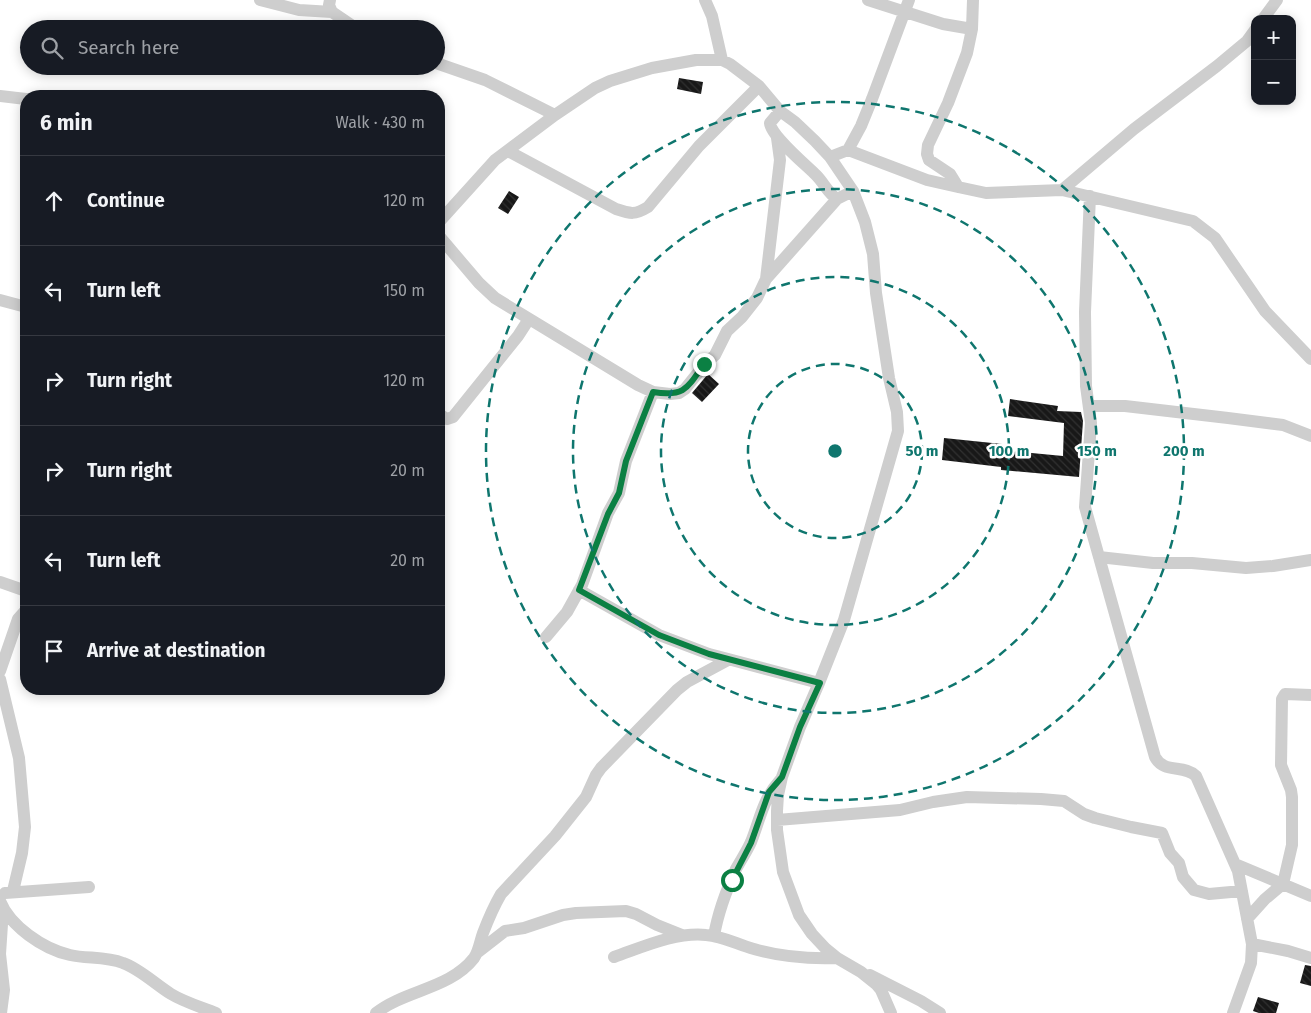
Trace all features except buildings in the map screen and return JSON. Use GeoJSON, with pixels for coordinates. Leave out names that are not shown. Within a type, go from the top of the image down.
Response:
{"type":"FeatureCollection","features":[{"type":"Feature","properties":{"kind":"street"},"geometry":{"type":"LineString","coordinates":[[260,0],[299,10],[331,6],[347,20]]}},
{"type":"Feature","properties":{"kind":"street"},"geometry":{"type":"LineString","coordinates":[[705,0],[712,16],[722,60]]}},
{"type":"Feature","properties":{"kind":"street"},"geometry":{"type":"LineString","coordinates":[[868,0],[907,6],[943,24],[972,29]]}},
{"type":"Feature","properties":{"kind":"street"},"geometry":{"type":"LineString","coordinates":[[958,187],[950,174],[929,160],[927,154],[928,144],[948,102],[967,53],[972,29],[973,0]]}},
{"type":"Feature","properties":{"kind":"street"},"geometry":{"type":"LineString","coordinates":[[1266,15],[1277,0]]}},
{"type":"Feature","properties":{"kind":"street"},"geometry":{"type":"LineString","coordinates":[[830,157],[848,150],[861,126],[907,6]]}},
{"type":"Feature","properties":{"kind":"street"},"geometry":{"type":"LineString","coordinates":[[1062,190],[1134,130],[1217,66],[1251,36]]}},
{"type":"Feature","properties":{"kind":"street"},"geometry":{"type":"LineString","coordinates":[[445,217],[482,173],[508,150],[595,88],[610,81],[667,64],[703,59],[722,60],[759,86],[780,111],[795,122],[830,157],[853,191],[865,222],[872,254],[889,378],[897,412],[898,431],[844,620],[820,683],[800,727],[782,777],[778,795],[779,845],[784,872],[799,915],[812,934],[837,958],[940,1013]]}},
{"type":"Feature","properties":{"kind":"street"},"geometry":{"type":"LineString","coordinates":[[445,66],[485,80],[555,115]]}},
{"type":"Feature","properties":{"kind":"street"},"geometry":{"type":"LineString","coordinates":[[508,150],[616,209],[628,213],[638,213],[648,207],[699,146],[759,86]]}},
{"type":"Feature","properties":{"kind":"street"},"geometry":{"type":"LineString","coordinates":[[0,96],[20,98]]}},
{"type":"Feature","properties":{"kind":"street"},"geometry":{"type":"LineString","coordinates":[[780,111],[770,123],[770,127],[777,138],[837,198]]}},
{"type":"Feature","properties":{"kind":"street"},"geometry":{"type":"LineString","coordinates":[[766,279],[779,167],[777,138]]}},
{"type":"Feature","properties":{"kind":"street"},"geometry":{"type":"LineString","coordinates":[[848,150],[927,180],[986,193],[1062,190],[1193,221],[1215,238],[1243,277],[1264,311],[1311,359]]}},
{"type":"Feature","properties":{"kind":"street"},"geometry":{"type":"LineString","coordinates":[[445,243],[479,283],[495,298],[638,386],[653,392],[679,393],[685,389],[704,364],[715,355],[727,331],[742,317],[757,298],[766,279],[837,198],[853,191]]}},
{"type":"Feature","properties":{"kind":"street"},"geometry":{"type":"LineString","coordinates":[[1090,196],[1085,312],[1086,386],[1091,423],[1085,507],[1155,757],[1164,767],[1185,770],[1196,776],[1235,864],[1252,944],[1251,963],[1233,1013]]}},
{"type":"Feature","properties":{"kind":"street"},"geometry":{"type":"LineString","coordinates":[[0,300],[20,305]]}},
{"type":"Feature","properties":{"kind":"street"},"geometry":{"type":"LineString","coordinates":[[445,418],[452,418],[518,336],[529,319]]}},
{"type":"Feature","properties":{"kind":"street"},"geometry":{"type":"LineString","coordinates":[[546,636],[567,612],[579,590],[608,514],[619,493],[626,461],[653,392]]}},
{"type":"Feature","properties":{"kind":"street"},"geometry":{"type":"LineString","coordinates":[[1089,406],[1125,406],[1283,425],[1311,436]]}},
{"type":"Feature","properties":{"kind":"street"},"geometry":{"type":"LineString","coordinates":[[1099,557],[1154,563],[1246,568],[1311,560]]}},
{"type":"Feature","properties":{"kind":"street"},"geometry":{"type":"LineString","coordinates":[[0,582],[20,589]]}},
{"type":"Feature","properties":{"kind":"street"},"geometry":{"type":"LineString","coordinates":[[579,590],[659,635],[728,660],[820,683]]}},
{"type":"Feature","properties":{"kind":"street"},"geometry":{"type":"LineString","coordinates":[[0,671],[20,617]]}},
{"type":"Feature","properties":{"kind":"street"},"geometry":{"type":"LineString","coordinates":[[477,953],[496,902],[501,894],[555,836],[586,797],[601,768],[677,690],[687,682],[728,660]]}},
{"type":"Feature","properties":{"kind":"street"},"geometry":{"type":"LineString","coordinates":[[0,679],[18,758],[25,827],[22,853],[6,892],[89,887]]}},
{"type":"Feature","properties":{"kind":"street"},"geometry":{"type":"LineString","coordinates":[[1247,919],[1283,884],[1292,845],[1291,790],[1281,765],[1282,696],[1285,694],[1311,695]]}},
{"type":"Feature","properties":{"kind":"street"},"geometry":{"type":"LineString","coordinates":[[714,936],[723,900],[736,869],[751,843],[763,805],[769,792],[782,777]]}},
{"type":"Feature","properties":{"kind":"street"},"geometry":{"type":"LineString","coordinates":[[777,820],[900,810],[933,802],[966,798],[1064,800],[1084,814],[1094,818],[1162,833],[1170,853],[1178,863],[1183,877],[1194,890],[1209,894],[1242,891]]}},
{"type":"Feature","properties":{"kind":"street"},"geometry":{"type":"LineString","coordinates":[[1235,864],[1311,896]]}},
{"type":"Feature","properties":{"kind":"street"},"geometry":{"type":"LineString","coordinates":[[1,1013],[4,990],[0,954],[2,905]]}},
{"type":"Feature","properties":{"kind":"street"},"geometry":{"type":"LineString","coordinates":[[2,905],[9,918],[22,930],[32,938],[55,950],[70,955],[106,958],[124,963],[172,994],[216,1013]]}},
{"type":"Feature","properties":{"kind":"street"},"geometry":{"type":"LineString","coordinates":[[376,1013],[390,1004],[454,975],[470,962],[477,953],[505,931],[524,928],[563,915],[576,913],[626,911],[682,935],[714,936],[757,950],[790,957],[837,958]]}},
{"type":"Feature","properties":{"kind":"street"},"geometry":{"type":"LineString","coordinates":[[614,958],[682,935]]}},
{"type":"Feature","properties":{"kind":"street"},"geometry":{"type":"LineString","coordinates":[[1252,944],[1288,951],[1311,958]]}},
{"type":"Feature","properties":{"kind":"street"},"geometry":{"type":"LineString","coordinates":[[861,972],[881,990],[891,1013]]}},
{"type":"Feature","properties":{"kind":"route"},"geometry":{"type":"LineString","coordinates":[[704,364],[695,378],[679,393],[653,392],[626,461],[619,493],[608,514],[579,590],[591,595],[659,635],[728,660],[820,683],[809,704],[782,777],[769,792],[751,843],[732,880]]}}]}
